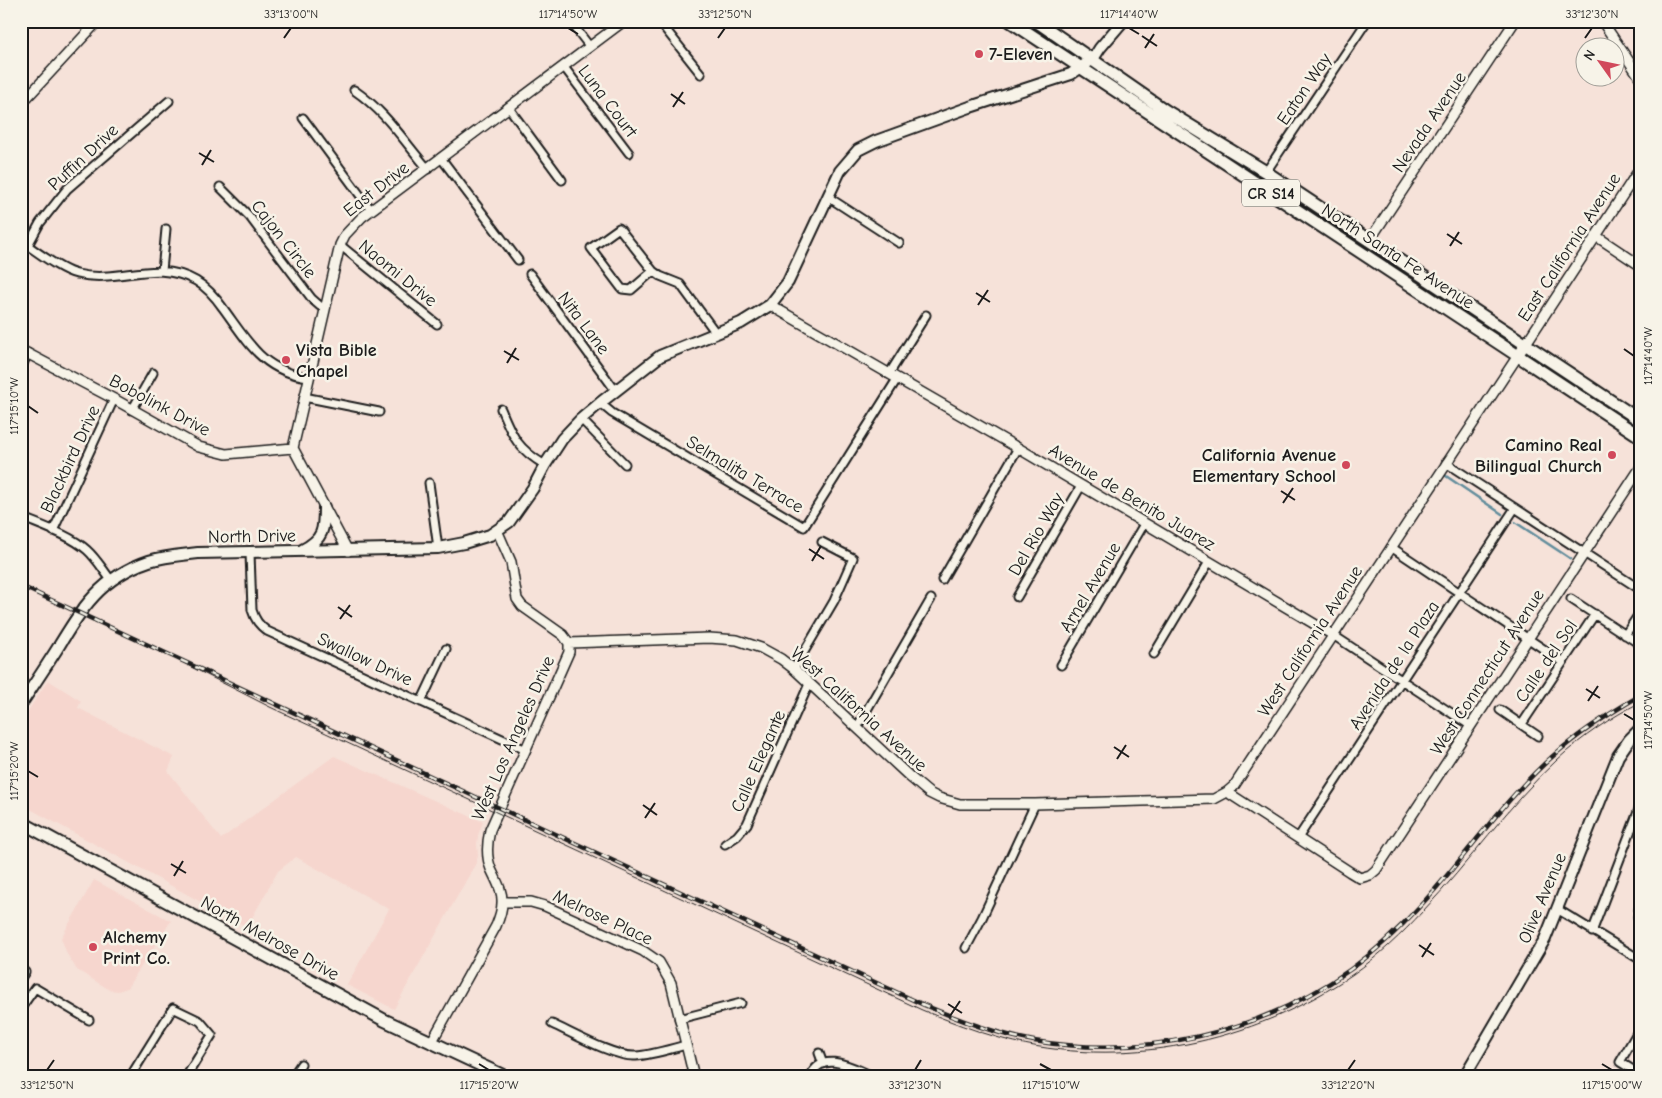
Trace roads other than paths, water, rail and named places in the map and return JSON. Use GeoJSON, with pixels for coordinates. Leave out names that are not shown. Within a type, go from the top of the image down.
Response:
{"type":"FeatureCollection","features":[{"type":"Feature","properties":{"kind":"main road","name":"North Santa Fe Avenue"},"geometry":{"type":"LineString","coordinates":[[1010,21],[1641,437]]}},
{"type":"Feature","properties":{"kind":"main road","name":"North Santa Fe Avenue"},"geometry":{"type":"LineString","coordinates":[[1036,21],[1166,111],[1266,172],[1641,421]]}},
{"type":"Feature","properties":{"kind":"main road"},"geometry":{"type":"LineString","coordinates":[[497,530],[509,522],[521,506],[562,439],[581,419],[615,390],[660,356],[741,323],[770,305],[788,282],[840,171],[858,150],[876,141],[1071,74],[1093,59],[1122,21]]}},
{"type":"Feature","properties":{"kind":"main road"},"geometry":{"type":"LineString","coordinates":[[1405,282],[1408,279],[1412,279],[1439,296],[1458,300]]}},
{"type":"Feature","properties":{"kind":"main road"},"geometry":{"type":"LineString","coordinates":[[299,552],[311,546],[324,530],[324,507]]}},
{"type":"Feature","properties":{"kind":"main road","name":"North Drive"},"geometry":{"type":"LineString","coordinates":[[21,704],[79,612],[93,596],[111,580],[127,570],[150,561],[170,556],[198,553],[438,548],[464,543],[490,535],[497,530]]}},
{"type":"Feature","properties":{"kind":"main road","name":"Olive Avenue"},"geometry":{"type":"LineString","coordinates":[[1464,1077],[1544,941],[1618,756],[1641,728]]}},
{"type":"Feature","properties":{"kind":"main road","name":"North Melrose Drive"},"geometry":{"type":"LineString","coordinates":[[21,822],[482,1072],[506,1077]]}},
{"type":"Feature","properties":{"kind":"street"},"geometry":{"type":"LineString","coordinates":[[21,104],[98,21]]}},
{"type":"Feature","properties":{"kind":"street"},"geometry":{"type":"LineString","coordinates":[[570,21],[590,47]]}},
{"type":"Feature","properties":{"kind":"street","name":"East Drive"},"geometry":{"type":"LineString","coordinates":[[293,448],[340,245],[345,235],[371,210],[624,21]]}},
{"type":"Feature","properties":{"kind":"street"},"geometry":{"type":"LineString","coordinates":[[659,21],[701,74]]}},
{"type":"Feature","properties":{"kind":"street","name":"Eaton Way"},"geometry":{"type":"LineString","coordinates":[[1266,172],[1367,21]]}},
{"type":"Feature","properties":{"kind":"street","name":"Nevada Avenue"},"geometry":{"type":"LineString","coordinates":[[1369,241],[1515,21]]}},
{"type":"Feature","properties":{"kind":"street"},"geometry":{"type":"LineString","coordinates":[[1602,21],[1641,79]]}},
{"type":"Feature","properties":{"kind":"street","name":"Luna Court"},"geometry":{"type":"LineString","coordinates":[[564,67],[629,154]]}},
{"type":"Feature","properties":{"kind":"street"},"geometry":{"type":"LineString","coordinates":[[354,90],[370,101],[386,116],[428,169]]}},
{"type":"Feature","properties":{"kind":"street","name":"Puffin Drive"},"geometry":{"type":"LineString","coordinates":[[24,243],[67,189],[170,100]]}},
{"type":"Feature","properties":{"kind":"street"},"geometry":{"type":"LineString","coordinates":[[509,108],[562,180]]}},
{"type":"Feature","properties":{"kind":"street"},"geometry":{"type":"LineString","coordinates":[[303,118],[371,210]]}},
{"type":"Feature","properties":{"kind":"street"},"geometry":{"type":"LineString","coordinates":[[441,158],[518,260]]}},
{"type":"Feature","properties":{"kind":"street","name":"East California Avenue"},"geometry":{"type":"LineString","coordinates":[[1526,345],[1641,167]]}},
{"type":"Feature","properties":{"kind":"street"},"geometry":{"type":"LineString","coordinates":[[1632,180],[1641,185]]}},
{"type":"Feature","properties":{"kind":"street","name":"Cajon Circle"},"geometry":{"type":"LineString","coordinates":[[220,187],[249,216],[312,299],[325,308]]}},
{"type":"Feature","properties":{"kind":"street"},"geometry":{"type":"LineString","coordinates":[[828,197],[899,243]]}},
{"type":"Feature","properties":{"kind":"street"},"geometry":{"type":"LineString","coordinates":[[652,271],[631,290],[622,289],[591,248],[619,228],[652,271],[680,284],[716,333]]}},
{"type":"Feature","properties":{"kind":"street"},"geometry":{"type":"LineString","coordinates":[[162,271],[166,229]]}},
{"type":"Feature","properties":{"kind":"street"},"geometry":{"type":"LineString","coordinates":[[1596,236],[1641,266]]}},
{"type":"Feature","properties":{"kind":"street"},"geometry":{"type":"LineString","coordinates":[[24,243],[64,269],[76,274],[103,276],[150,270],[181,273],[203,286],[214,297],[258,354],[276,368],[294,376],[309,377]]}},
{"type":"Feature","properties":{"kind":"street","name":"Naomi Drive"},"geometry":{"type":"LineString","coordinates":[[340,245],[436,324]]}},
{"type":"Feature","properties":{"kind":"street","name":"Nita Lane"},"geometry":{"type":"LineString","coordinates":[[530,274],[615,390]]}},
{"type":"Feature","properties":{"kind":"street","name":"Avenue de Benito Juarez"},"geometry":{"type":"LineString","coordinates":[[770,305],[1277,600],[1471,726]]}},
{"type":"Feature","properties":{"kind":"street"},"geometry":{"type":"LineString","coordinates":[[893,377],[926,315]]}},
{"type":"Feature","properties":{"kind":"street","name":"West California Avenue"},"geometry":{"type":"LineString","coordinates":[[569,643],[709,638],[738,640],[761,648],[794,669],[929,793],[960,804],[1214,799],[1234,786],[1446,463],[1526,345]]}},
{"type":"Feature","properties":{"kind":"street"},"geometry":{"type":"LineString","coordinates":[[21,368],[25,351]]}},
{"type":"Feature","properties":{"kind":"street","name":"Bobolink Drive"},"geometry":{"type":"LineString","coordinates":[[25,351],[199,447],[226,454],[293,448]]}},
{"type":"Feature","properties":{"kind":"street"},"geometry":{"type":"LineString","coordinates":[[132,410],[153,373]]}},
{"type":"Feature","properties":{"kind":"street","name":"Selmalita Terrace"},"geometry":{"type":"LineString","coordinates":[[600,403],[612,413],[804,527],[893,377]]}},
{"type":"Feature","properties":{"kind":"street"},"geometry":{"type":"LineString","coordinates":[[304,397],[379,412]]}},
{"type":"Feature","properties":{"kind":"street","name":"Blackbird Drive"},"geometry":{"type":"LineString","coordinates":[[53,532],[114,399]]}},
{"type":"Feature","properties":{"kind":"street"},"geometry":{"type":"LineString","coordinates":[[501,409],[512,435],[528,455],[545,465]]}},
{"type":"Feature","properties":{"kind":"street"},"geometry":{"type":"LineString","coordinates":[[581,419],[625,464]]}},
{"type":"Feature","properties":{"kind":"street"},"geometry":{"type":"LineString","coordinates":[[293,448],[348,551]]}},
{"type":"Feature","properties":{"kind":"street"},"geometry":{"type":"LineString","coordinates":[[942,580],[1018,448]]}},
{"type":"Feature","properties":{"kind":"street"},"geometry":{"type":"LineString","coordinates":[[1446,463],[1641,590]]}},
{"type":"Feature","properties":{"kind":"street","name":"West Connecticut Avenue"},"geometry":{"type":"LineString","coordinates":[[1298,838],[1360,878],[1370,875],[1376,870],[1641,467]]}},
{"type":"Feature","properties":{"kind":"street"},"geometry":{"type":"LineString","coordinates":[[429,483],[438,548]]}},
{"type":"Feature","properties":{"kind":"street","name":"Del Rio Way"},"geometry":{"type":"LineString","coordinates":[[1017,597],[1081,486]]}},
{"type":"Feature","properties":{"kind":"street","name":"Avenida de la Plaza"},"geometry":{"type":"LineString","coordinates":[[1298,838],[1515,508]]}},
{"type":"Feature","properties":{"kind":"street"},"geometry":{"type":"LineString","coordinates":[[21,517],[72,540],[86,549],[111,580]]}},
{"type":"Feature","properties":{"kind":"street","name":"Arnel Avenue"},"geometry":{"type":"LineString","coordinates":[[1061,664],[1144,524]]}},
{"type":"Feature","properties":{"kind":"street","name":"West Los Angeles Drive"},"geometry":{"type":"LineString","coordinates":[[497,530],[511,562],[518,599],[522,606],[562,635],[569,643],[569,652],[560,674],[490,830],[488,860],[500,889],[503,902]]}},
{"type":"Feature","properties":{"kind":"street"},"geometry":{"type":"LineString","coordinates":[[794,669],[834,601],[854,558],[822,542]]}},
{"type":"Feature","properties":{"kind":"street"},"geometry":{"type":"LineString","coordinates":[[1391,547],[1564,662]]}},
{"type":"Feature","properties":{"kind":"street","name":"Swallow Drive"},"geometry":{"type":"LineString","coordinates":[[250,553],[252,610],[254,618],[267,631],[526,750]]}},
{"type":"Feature","properties":{"kind":"street"},"geometry":{"type":"LineString","coordinates":[[1154,654],[1209,562]]}},
{"type":"Feature","properties":{"kind":"street"},"geometry":{"type":"LineString","coordinates":[[857,727],[931,599]]}},
{"type":"Feature","properties":{"kind":"street"},"geometry":{"type":"LineString","coordinates":[[1571,599],[1641,645]]}},
{"type":"Feature","properties":{"kind":"street"},"geometry":{"type":"LineString","coordinates":[[1625,635],[1641,611]]}},
{"type":"Feature","properties":{"kind":"street","name":"Calle del Sol"},"geometry":{"type":"LineString","coordinates":[[1522,724],[1596,614]]}},
{"type":"Feature","properties":{"kind":"street"},"geometry":{"type":"LineString","coordinates":[[421,702],[446,649]]}},
{"type":"Feature","properties":{"kind":"street","name":"Calle Elegante"},"geometry":{"type":"LineString","coordinates":[[725,844],[737,836],[747,824],[809,684]]}},
{"type":"Feature","properties":{"kind":"street"},"geometry":{"type":"LineString","coordinates":[[1500,710],[1538,736]]}},
{"type":"Feature","properties":{"kind":"street"},"geometry":{"type":"LineString","coordinates":[[1227,792],[1298,838]]}},
{"type":"Feature","properties":{"kind":"street"},"geometry":{"type":"LineString","coordinates":[[966,948],[1035,804]]}},
{"type":"Feature","properties":{"kind":"street"},"geometry":{"type":"LineString","coordinates":[[1592,932],[1641,804]]}},
{"type":"Feature","properties":{"kind":"street"},"geometry":{"type":"LineString","coordinates":[[1641,897],[1638,917],[1641,921]]}},
{"type":"Feature","properties":{"kind":"street"},"geometry":{"type":"LineString","coordinates":[[431,1043],[496,926],[503,902]]}},
{"type":"Feature","properties":{"kind":"street","name":"Melrose Place"},"geometry":{"type":"LineString","coordinates":[[503,902],[531,902],[545,906],[643,951],[659,962],[670,983],[694,1077]]}},
{"type":"Feature","properties":{"kind":"street"},"geometry":{"type":"LineString","coordinates":[[1557,909],[1641,960]]}},
{"type":"Feature","properties":{"kind":"street"},"geometry":{"type":"LineString","coordinates":[[21,1008],[35,988],[89,1020]]}},
{"type":"Feature","properties":{"kind":"street"},"geometry":{"type":"LineString","coordinates":[[679,1018],[742,1003]]}},
{"type":"Feature","properties":{"kind":"street"},"geometry":{"type":"LineString","coordinates":[[130,1077],[173,1008],[200,1021],[212,1036],[186,1077]]}},
{"type":"Feature","properties":{"kind":"street"},"geometry":{"type":"LineString","coordinates":[[552,1024],[625,1055],[636,1056],[686,1045]]}},
{"type":"Feature","properties":{"kind":"street"},"geometry":{"type":"LineString","coordinates":[[1641,1026],[1620,1062],[1641,1075]]}},
{"type":"Feature","properties":{"kind":"street"},"geometry":{"type":"LineString","coordinates":[[819,1053],[823,1064]]}},
{"type":"Feature","properties":{"kind":"street"},"geometry":{"type":"LineString","coordinates":[[810,1077],[817,1067],[828,1061],[839,1062],[875,1077]]}},
{"type":"Feature","properties":{"kind":"street"},"geometry":{"type":"LineString","coordinates":[[292,1077],[301,1064]]}},
{"type":"Feature","properties":{"kind":"waterway"},"geometry":{"type":"LineString","coordinates":[[1446,476],[1502,514]]}},
{"type":"Feature","properties":{"kind":"waterway"},"geometry":{"type":"LineString","coordinates":[[1515,522],[1571,559]]}},
{"type":"Feature","properties":{"kind":"tram line"},"geometry":{"type":"LineString","coordinates":[[138,640],[270,707],[922,1010],[962,1026],[1003,1039],[1048,1048],[1094,1052],[1139,1051],[1185,1044],[1230,1033],[1273,1018],[1314,998],[1353,974],[1381,952],[1415,920],[1505,815],[1557,760],[1597,728],[1641,702]]}},
{"type":"Feature","properties":{"kind":"railway"},"geometry":{"type":"LineString","coordinates":[[21,586],[924,1005],[1006,1035],[1034,1041],[1075,1046],[1117,1046],[1158,1043],[1199,1036],[1239,1025],[1278,1010],[1316,991],[1351,969],[1404,923],[1437,888],[1501,810],[1553,756],[1595,723],[1641,695]]}},
{"type":"Feature","properties":{"kind":"place","name":"7-Eleven"},"geometry":{"type":"Point","coordinates":[979,54]}},
{"type":"Feature","properties":{"kind":"place","name":"Vista Bible Chapel"},"geometry":{"type":"Point","coordinates":[286,360]}},
{"type":"Feature","properties":{"kind":"place","name":"Camino Real Bilingual Church"},"geometry":{"type":"Point","coordinates":[1612,455]}},
{"type":"Feature","properties":{"kind":"place","name":"California Avenue Elementary School"},"geometry":{"type":"Point","coordinates":[1346,465]}},
{"type":"Feature","properties":{"kind":"place","name":"Alchemy Print Co."},"geometry":{"type":"Point","coordinates":[93,947]}}]}
